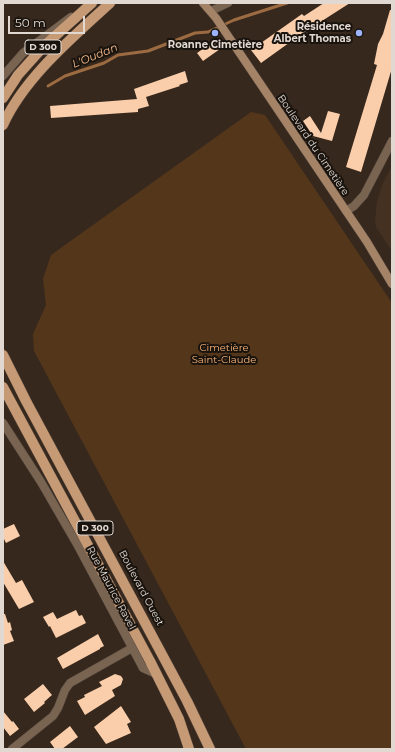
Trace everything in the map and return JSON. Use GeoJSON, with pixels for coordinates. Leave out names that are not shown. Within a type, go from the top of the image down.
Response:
{"type":"FeatureCollection","features":[{"type":"Feature","properties":{"kind":"main road","name":"D 300"},"geometry":{"type":"LineString","coordinates":[[3,98],[18,75],[44,46],[90,3]]}},
{"type":"Feature","properties":{"kind":"main road","name":"D 300"},"geometry":{"type":"LineString","coordinates":[[3,125],[31,81],[72,37],[110,3]]}},
{"type":"Feature","properties":{"kind":"main road","name":"Boulevard Ouest"},"geometry":{"type":"LineString","coordinates":[[3,356],[187,701],[210,749]]}},
{"type":"Feature","properties":{"kind":"main road","name":"D 300"},"geometry":{"type":"LineString","coordinates":[[3,387],[156,674],[179,720],[189,749]]}},
{"type":"Feature","properties":{"kind":"street"},"geometry":{"type":"LineString","coordinates":[[3,76],[16,61],[37,42],[90,3]]}},
{"type":"Feature","properties":{"kind":"street","name":"Boulevard du Cimetière"},"geometry":{"type":"LineString","coordinates":[[203,3],[212,10],[224,31],[367,242],[392,284]]}},
{"type":"Feature","properties":{"kind":"street"},"geometry":{"type":"LineString","coordinates":[[212,10],[228,3]]}},
{"type":"Feature","properties":{"kind":"street"},"geometry":{"type":"LineString","coordinates":[[346,211],[354,206],[364,195],[392,141]]}},
{"type":"Feature","properties":{"kind":"street","name":"Rue Maurice Ravel"},"geometry":{"type":"LineString","coordinates":[[3,424],[42,482],[143,668],[156,674]]}},
{"type":"Feature","properties":{"kind":"street"},"geometry":{"type":"LineString","coordinates":[[12,749],[53,716],[65,690],[70,683],[132,648]]}},
{"type":"Feature","properties":{"kind":"shaded area"},"geometry":{"type":"Polygon","coordinates":[[[392,166],[392,251],[376,227],[375,221],[377,201],[383,183],[392,166]]]}},
{"type":"Feature","properties":{"kind":"green space","name":"Cimetière Saint-Claude"},"geometry":{"type":"Polygon","coordinates":[[[251,112],[265,115],[392,303],[392,749],[246,749],[34,351],[33,334],[46,305],[43,279],[51,255],[251,112]]]}},
{"type":"Feature","properties":{"kind":"building"},"geometry":{"type":"Polygon","coordinates":[[[324,3],[350,3],[300,35],[261,63],[251,50],[302,14],[304,16],[324,3]]]}},
{"type":"Feature","properties":{"kind":"building"},"geometry":{"type":"Polygon","coordinates":[[[390,10],[392,10],[392,68],[361,172],[346,167],[377,65],[374,64],[378,44],[383,34],[390,10]]]}},
{"type":"Feature","properties":{"kind":"building"},"geometry":{"type":"Polygon","coordinates":[[[214,41],[220,49],[203,61],[197,53],[214,41]]]}},
{"type":"Feature","properties":{"kind":"building"},"geometry":{"type":"Polygon","coordinates":[[[185,71],[188,82],[146,97],[149,106],[138,109],[138,112],[51,118],[50,106],[137,99],[134,89],[185,71]]]}},
{"type":"Feature","properties":{"kind":"building"},"geometry":{"type":"Polygon","coordinates":[[[328,111],[340,114],[332,141],[313,136],[303,121],[310,116],[321,133],[328,111]]]}},
{"type":"Feature","properties":{"kind":"building"},"geometry":{"type":"Polygon","coordinates":[[[14,524],[20,536],[6,543],[3,537],[3,529],[14,524]]]}},
{"type":"Feature","properties":{"kind":"building"},"geometry":{"type":"Polygon","coordinates":[[[3,561],[16,583],[22,580],[34,602],[19,609],[3,582],[3,561]]]}},
{"type":"Feature","properties":{"kind":"building"},"geometry":{"type":"Polygon","coordinates":[[[76,610],[79,616],[82,615],[86,623],[56,638],[50,626],[49,627],[43,617],[53,612],[57,619],[76,610]]]}},
{"type":"Feature","properties":{"kind":"building"},"geometry":{"type":"Polygon","coordinates":[[[3,614],[5,614],[8,623],[10,622],[12,630],[10,631],[14,641],[3,645],[3,614]]]}},
{"type":"Feature","properties":{"kind":"building"},"geometry":{"type":"Polygon","coordinates":[[[98,634],[104,646],[63,669],[57,658],[98,634]]]}},
{"type":"Feature","properties":{"kind":"building"},"geometry":{"type":"Polygon","coordinates":[[[115,674],[121,676],[123,679],[121,685],[112,690],[115,696],[85,715],[77,701],[85,697],[84,695],[102,686],[99,682],[115,674]]]}},
{"type":"Feature","properties":{"kind":"building"},"geometry":{"type":"Polygon","coordinates":[[[43,684],[52,695],[34,712],[24,699],[43,684]]]}},
{"type":"Feature","properties":{"kind":"building"},"geometry":{"type":"Polygon","coordinates":[[[121,706],[131,722],[127,724],[131,733],[106,744],[94,727],[121,706]]]}},
{"type":"Feature","properties":{"kind":"building"},"geometry":{"type":"Polygon","coordinates":[[[3,711],[19,729],[10,736],[3,727],[3,711]]]}},
{"type":"Feature","properties":{"kind":"building"},"geometry":{"type":"Polygon","coordinates":[[[70,726],[78,737],[62,749],[55,749],[50,742],[70,726]]]}},
{"type":"Feature","properties":{"kind":"waterway","name":"L'Oudan"},"geometry":{"type":"LineString","coordinates":[[48,86],[65,76],[104,63],[118,55],[148,51],[195,33],[208,32],[234,20],[287,3]]}},
{"type":"Feature","properties":{"kind":"place","name":"Roanne Cimetière"},"geometry":{"type":"Point","coordinates":[215,33]}},
{"type":"Feature","properties":{"kind":"place","name":"Résidence Albert Thomas"},"geometry":{"type":"Point","coordinates":[359,33]}}]}
